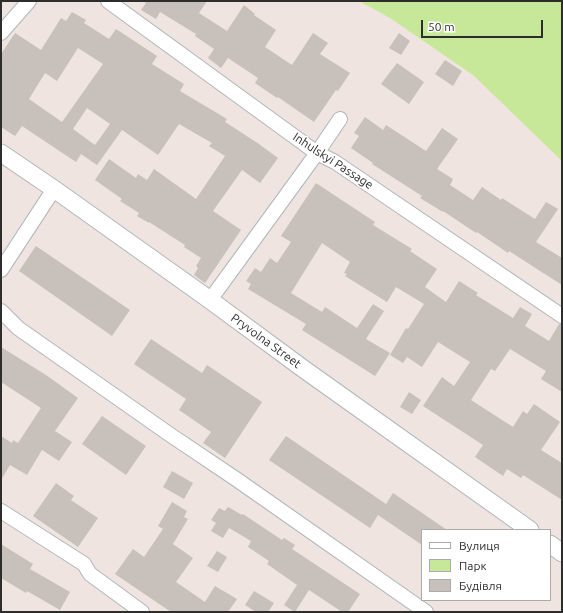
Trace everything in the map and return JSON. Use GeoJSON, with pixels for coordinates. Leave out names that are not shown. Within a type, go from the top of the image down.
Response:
{"type":"FeatureCollection","features":[{"type":"Feature","properties":{"kind":"street"},"geometry":{"type":"LineString","coordinates":[[1,33],[29,1]]}},
{"type":"Feature","properties":{"kind":"street","name":"Inhulskyi Passage"},"geometry":{"type":"LineString","coordinates":[[108,1],[317,153],[335,162],[562,316]]}},
{"type":"Feature","properties":{"kind":"street"},"geometry":{"type":"LineString","coordinates":[[210,300],[340,119]]}},
{"type":"Feature","properties":{"kind":"street","name":"Pryvolna Street"},"geometry":{"type":"LineString","coordinates":[[1,153],[210,300],[305,370],[529,529]]}},
{"type":"Feature","properties":{"kind":"street"},"geometry":{"type":"LineString","coordinates":[[1,270],[54,189]]}},
{"type":"Feature","properties":{"kind":"street"},"geometry":{"type":"LineString","coordinates":[[1,311],[18,328],[426,612]]}},
{"type":"Feature","properties":{"kind":"street"},"geometry":{"type":"LineString","coordinates":[[1,511],[84,564],[90,574],[142,612]]}},
{"type":"Feature","properties":{"kind":"street"},"geometry":{"type":"LineString","coordinates":[[551,545],[562,553]]}},
{"type":"Feature","properties":{"kind":"green space"},"geometry":{"type":"Polygon","coordinates":[[[359,1],[562,1],[562,161],[473,75],[390,18],[359,1]]]}},
{"type":"Feature","properties":{"kind":"building"},"geometry":{"type":"Polygon","coordinates":[[[143,1],[207,1],[199,13],[227,31],[244,5],[255,14],[254,15],[276,30],[265,47],[292,65],[313,33],[328,43],[320,54],[350,73],[338,91],[336,90],[314,122],[255,83],[258,78],[228,58],[221,68],[208,58],[214,49],[195,36],[196,34],[160,12],[156,19],[141,10],[146,3],[143,1]]]}},
{"type":"Feature","properties":{"kind":"building"},"geometry":{"type":"Polygon","coordinates":[[[72,12],[86,20],[84,23],[109,39],[116,29],[157,56],[152,64],[184,84],[180,91],[227,119],[225,122],[278,158],[260,183],[242,170],[213,211],[241,230],[205,283],[194,275],[198,268],[196,266],[201,258],[184,247],[185,245],[137,216],[139,213],[120,201],[122,199],[95,180],[109,159],[136,178],[138,174],[147,180],[154,169],[196,199],[225,156],[209,146],[212,143],[179,124],[158,155],[122,130],[97,165],[81,154],[76,162],[22,126],[15,136],[1,127],[1,54],[15,33],[41,50],[61,18],[66,21],[72,12]],[[78,48],[57,81],[45,73],[29,99],[62,122],[103,64],[78,48]],[[87,108],[73,129],[95,145],[110,124],[87,108]]]}},
{"type":"Feature","properties":{"kind":"building"},"geometry":{"type":"Polygon","coordinates":[[[399,33],[410,41],[401,55],[389,48],[399,33]]]}},
{"type":"Feature","properties":{"kind":"building"},"geometry":{"type":"Polygon","coordinates":[[[445,60],[462,71],[453,86],[435,74],[445,60]]]}},
{"type":"Feature","properties":{"kind":"building"},"geometry":{"type":"Polygon","coordinates":[[[397,63],[424,82],[409,104],[381,84],[397,63]]]}},
{"type":"Feature","properties":{"kind":"building"},"geometry":{"type":"Polygon","coordinates":[[[365,117],[383,130],[386,125],[426,151],[442,128],[458,139],[437,169],[453,179],[450,185],[473,200],[482,187],[501,200],[502,198],[535,219],[546,202],[558,209],[536,242],[562,258],[562,285],[509,251],[508,253],[477,232],[476,233],[420,198],[422,196],[372,164],[373,163],[351,148],[359,136],[354,133],[365,117]]]}},
{"type":"Feature","properties":{"kind":"building"},"geometry":{"type":"Polygon","coordinates":[[[316,183],[375,222],[373,225],[412,249],[410,251],[437,269],[425,287],[446,302],[459,281],[478,293],[476,295],[513,318],[520,307],[532,314],[525,326],[549,341],[559,324],[562,324],[562,392],[541,379],[546,371],[510,349],[495,371],[491,369],[471,400],[513,427],[523,411],[527,414],[534,404],[560,422],[541,450],[562,463],[562,500],[523,475],[521,478],[507,469],[503,476],[475,457],[483,445],[423,406],[442,377],[454,386],[470,362],[438,342],[422,367],[407,357],[403,363],[390,355],[406,328],[408,329],[424,304],[396,287],[387,302],[345,276],[347,274],[344,273],[350,262],[322,243],[291,293],[322,312],[325,307],[357,328],[373,304],[384,311],[366,339],[390,353],[375,376],[302,330],[306,324],[248,289],[251,284],[246,281],[255,268],[261,272],[270,258],[277,263],[291,242],[281,236],[316,183]]]}},
{"type":"Feature","properties":{"kind":"building"},"geometry":{"type":"Polygon","coordinates":[[[36,246],[130,310],[112,336],[19,271],[36,246]]]}},
{"type":"Feature","properties":{"kind":"building"},"geometry":{"type":"Polygon","coordinates":[[[151,339],[202,373],[207,365],[262,402],[225,458],[203,443],[211,432],[179,410],[186,399],[134,364],[151,339]]]}},
{"type":"Feature","properties":{"kind":"building"},"geometry":{"type":"Polygon","coordinates":[[[1,347],[46,375],[78,398],[55,431],[72,442],[59,461],[42,450],[27,475],[10,465],[1,480],[1,436],[12,443],[13,440],[18,443],[41,408],[1,382],[1,347]]]}},
{"type":"Feature","properties":{"kind":"building"},"geometry":{"type":"Polygon","coordinates":[[[409,392],[421,400],[412,414],[400,407],[409,392]]]}},
{"type":"Feature","properties":{"kind":"building"},"geometry":{"type":"Polygon","coordinates":[[[102,416],[146,446],[126,475],[82,444],[102,416]]]}},
{"type":"Feature","properties":{"kind":"building"},"geometry":{"type":"Polygon","coordinates":[[[286,436],[386,504],[393,493],[446,529],[421,529],[421,544],[378,515],[370,528],[269,460],[286,436]]]}},
{"type":"Feature","properties":{"kind":"building"},"geometry":{"type":"Polygon","coordinates":[[[172,471],[193,483],[184,499],[163,487],[172,471]]]}},
{"type":"Feature","properties":{"kind":"building"},"geometry":{"type":"Polygon","coordinates":[[[56,483],[74,496],[71,500],[98,518],[78,547],[33,516],[56,483]]]}},
{"type":"Feature","properties":{"kind":"building"},"geometry":{"type":"Polygon","coordinates":[[[172,502],[187,511],[184,517],[188,519],[173,544],[193,558],[176,582],[205,602],[215,586],[237,599],[228,612],[171,612],[115,574],[133,549],[144,557],[163,529],[158,526],[172,502]]]}},
{"type":"Feature","properties":{"kind":"building"},"geometry":{"type":"Polygon","coordinates":[[[228,507],[242,515],[243,514],[282,540],[284,538],[295,545],[292,549],[360,594],[348,612],[342,612],[309,590],[295,612],[284,605],[297,585],[267,564],[269,561],[248,547],[251,541],[229,528],[223,538],[211,531],[216,523],[211,520],[219,508],[225,511],[228,507]]]}},
{"type":"Feature","properties":{"kind":"building"},"geometry":{"type":"Polygon","coordinates":[[[1,544],[33,564],[30,569],[70,592],[60,610],[27,591],[26,593],[1,578],[1,544]]]}},
{"type":"Feature","properties":{"kind":"building"},"geometry":{"type":"Polygon","coordinates":[[[217,551],[227,557],[218,572],[207,566],[217,551]]]}},
{"type":"Feature","properties":{"kind":"building"},"geometry":{"type":"Polygon","coordinates":[[[254,591],[274,603],[268,612],[256,612],[245,605],[254,591]]]}}]}
